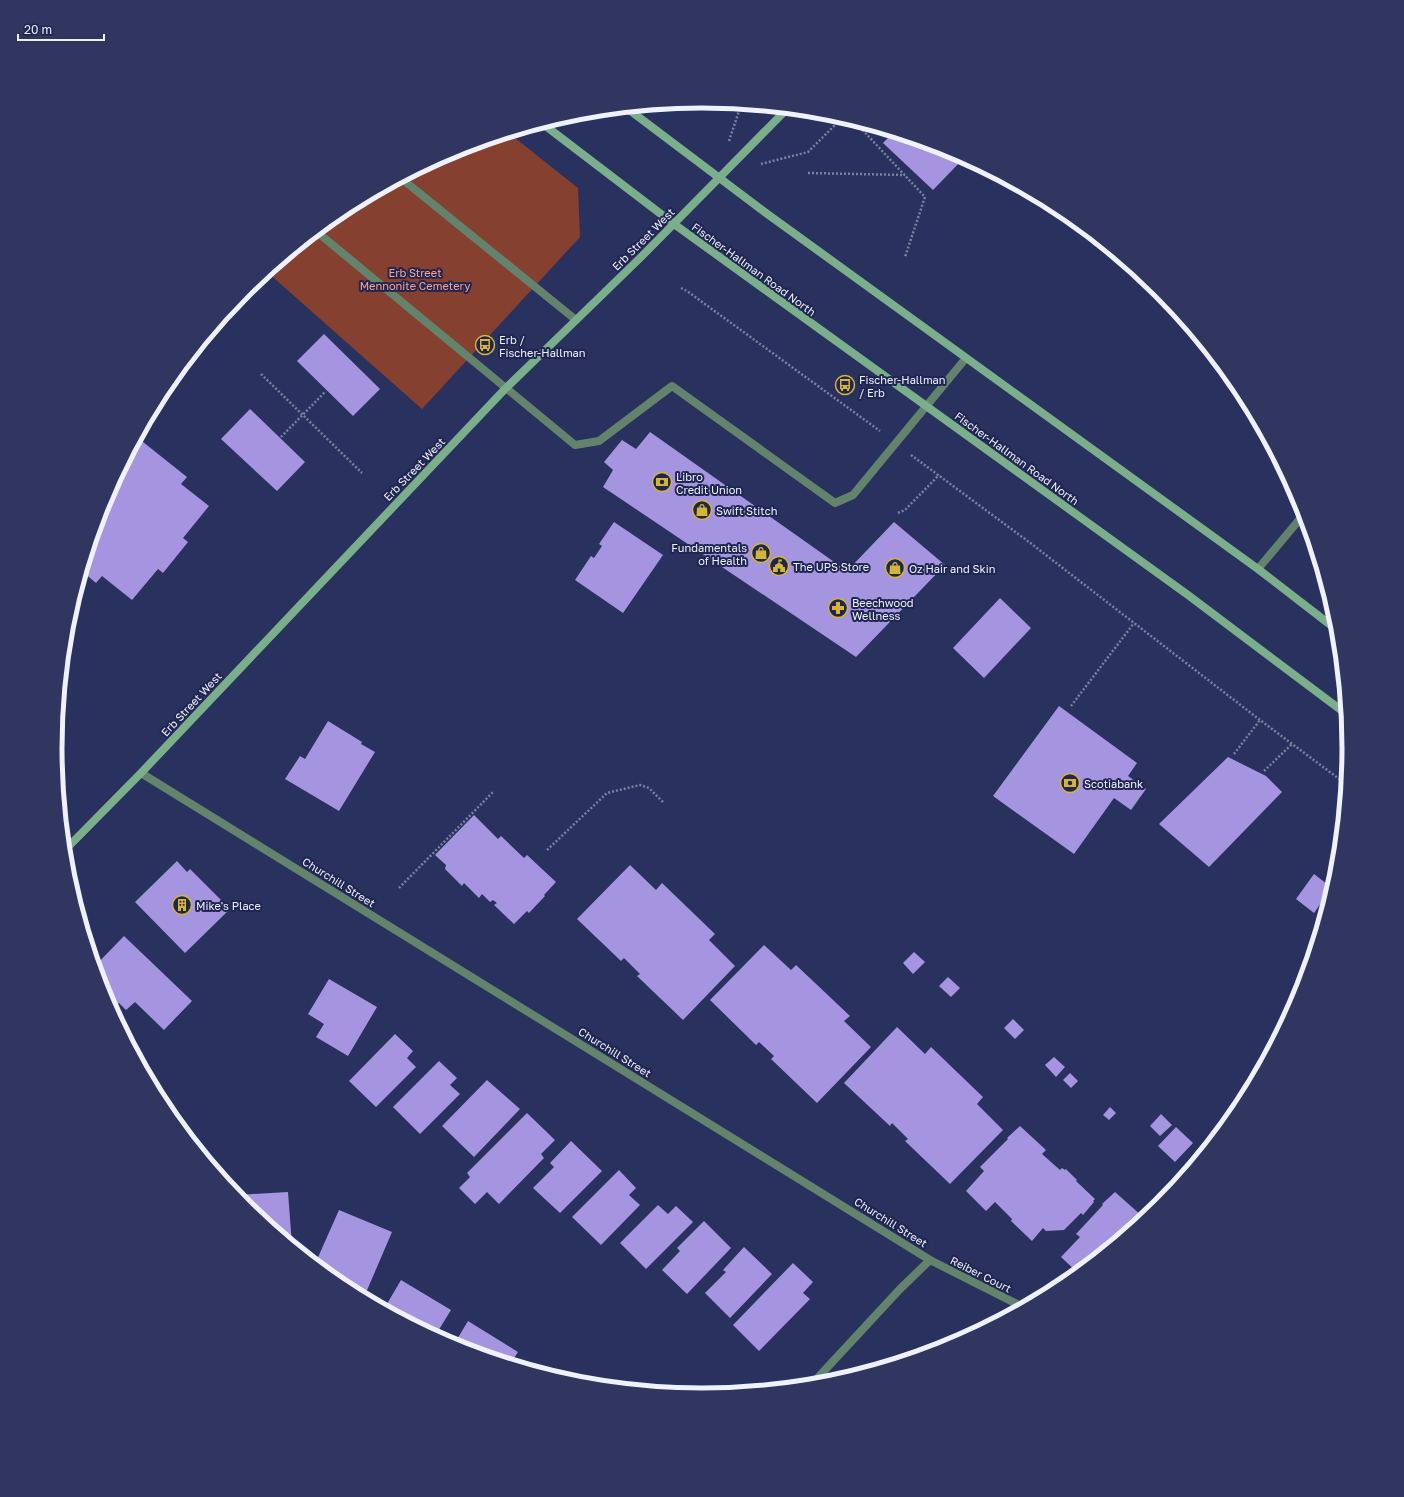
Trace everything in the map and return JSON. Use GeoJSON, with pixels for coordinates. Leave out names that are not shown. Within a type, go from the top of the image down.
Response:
{"type":"FeatureCollection","features":[{"type":"Feature","properties":{"kind":"main road"},"geometry":{"type":"LineString","coordinates":[[633,113],[719,178],[1258,569],[1330,625]]}},
{"type":"Feature","properties":{"kind":"main road","name":"Erb Street West"},"geometry":{"type":"LineString","coordinates":[[69,846],[141,773],[505,388],[674,224],[782,114]]}},
{"type":"Feature","properties":{"kind":"main road","name":"Fischer-Hallman Road North"},"geometry":{"type":"LineString","coordinates":[[548,127],[674,224],[1188,594],[1341,710]]}},
{"type":"Feature","properties":{"kind":"street"},"geometry":{"type":"LineString","coordinates":[[406,182],[576,320]]}},
{"type":"Feature","properties":{"kind":"street"},"geometry":{"type":"LineString","coordinates":[[320,235],[574,445],[598,441],[672,386],[835,503],[853,495],[966,358]]}},
{"type":"Feature","properties":{"kind":"street"},"geometry":{"type":"LineString","coordinates":[[1258,569],[1299,520]]}},
{"type":"Feature","properties":{"kind":"street","name":"Churchill Street"},"geometry":{"type":"LineString","coordinates":[[141,773],[930,1260],[900,1289],[818,1378]]}},
{"type":"Feature","properties":{"kind":"street","name":"Reiber Court"},"geometry":{"type":"LineString","coordinates":[[930,1260],[1018,1305]]}},
{"type":"Feature","properties":{"kind":"path"},"geometry":{"type":"LineString","coordinates":[[759,165],[808,152],[837,123]]}},
{"type":"Feature","properties":{"kind":"path"},"geometry":{"type":"LineString","coordinates":[[861,128],[925,197],[905,257]]}},
{"type":"Feature","properties":{"kind":"path"},"geometry":{"type":"LineString","coordinates":[[808,173],[905,176]]}},
{"type":"Feature","properties":{"kind":"path"},"geometry":{"type":"LineString","coordinates":[[681,288],[939,475],[1341,780]]}},
{"type":"Feature","properties":{"kind":"path"},"geometry":{"type":"LineString","coordinates":[[261,374],[362,473]]}},
{"type":"Feature","properties":{"kind":"path"},"geometry":{"type":"LineString","coordinates":[[280,437],[325,392]]}},
{"type":"Feature","properties":{"kind":"path"},"geometry":{"type":"LineString","coordinates":[[898,513],[905,510],[939,475]]}},
{"type":"Feature","properties":{"kind":"path"},"geometry":{"type":"LineString","coordinates":[[1071,706],[1134,623]]}},
{"type":"Feature","properties":{"kind":"path"},"geometry":{"type":"LineString","coordinates":[[1234,754],[1260,720]]}},
{"type":"Feature","properties":{"kind":"path"},"geometry":{"type":"LineString","coordinates":[[1264,771],[1292,744]]}},
{"type":"Feature","properties":{"kind":"path"},"geometry":{"type":"LineString","coordinates":[[547,850],[607,793],[640,785],[649,788],[664,803]]}},
{"type":"Feature","properties":{"kind":"path"},"geometry":{"type":"LineString","coordinates":[[399,888],[493,792]]}},
{"type":"Feature","properties":{"kind":"green space","name":"Erb Street Mennonite Cemetery"},"geometry":{"type":"Polygon","coordinates":[[[513,137],[578,188],[580,237],[422,409],[271,275],[312,241],[346,216],[382,194],[457,157],[513,137]]]}},
{"type":"Feature","properties":{"kind":"building"},"geometry":{"type":"Polygon","coordinates":[[[890,136],[908,142],[959,163],[933,190],[883,143],[890,136]]]}},
{"type":"Feature","properties":{"kind":"building"},"geometry":{"type":"Polygon","coordinates":[[[324,334],[380,389],[353,416],[297,361],[324,334]]]}},
{"type":"Feature","properties":{"kind":"building"},"geometry":{"type":"Polygon","coordinates":[[[250,409],[305,462],[277,491],[221,439],[250,409]]]}},
{"type":"Feature","properties":{"kind":"building"},"geometry":{"type":"Polygon","coordinates":[[[650,432],[847,571],[894,522],[945,565],[856,657],[603,487],[613,470],[604,462],[622,440],[636,449],[650,432]]]}},
{"type":"Feature","properties":{"kind":"building"},"geometry":{"type":"Polygon","coordinates":[[[141,441],[187,477],[181,484],[209,506],[183,538],[188,542],[163,573],[158,569],[132,600],[102,576],[96,583],[86,575],[96,543],[128,465],[141,441]]]}},
{"type":"Feature","properties":{"kind":"building"},"geometry":{"type":"Polygon","coordinates":[[[614,522],[663,555],[623,613],[575,580],[591,556],[594,558],[602,546],[599,544],[614,522]]]}},
{"type":"Feature","properties":{"kind":"building"},"geometry":{"type":"Polygon","coordinates":[[[1000,598],[1031,628],[984,678],[953,648],[1000,598]]]}},
{"type":"Feature","properties":{"kind":"building","name":"Scotiabank"},"geometry":{"type":"Polygon","coordinates":[[[1059,706],[1137,763],[1128,776],[1146,789],[1131,810],[1114,798],[1074,854],[993,796],[1059,706]]]}},
{"type":"Feature","properties":{"kind":"building"},"geometry":{"type":"Polygon","coordinates":[[[328,721],[375,752],[339,811],[285,779],[300,756],[305,759],[328,721]]]}},
{"type":"Feature","properties":{"kind":"building"},"geometry":{"type":"Polygon","coordinates":[[[1228,757],[1266,776],[1282,792],[1209,867],[1159,824],[1228,757]]]}},
{"type":"Feature","properties":{"kind":"building"},"geometry":{"type":"Polygon","coordinates":[[[474,815],[498,839],[501,836],[524,858],[527,855],[556,882],[529,913],[527,911],[514,924],[494,905],[497,903],[493,900],[490,902],[482,894],[479,898],[464,883],[462,886],[445,869],[446,865],[435,855],[474,815]]]}},
{"type":"Feature","properties":{"kind":"building","name":"Mike's Place"},"geometry":{"type":"Polygon","coordinates":[[[177,861],[187,872],[190,869],[230,909],[185,953],[135,902],[177,861]]]}},
{"type":"Feature","properties":{"kind":"building"},"geometry":{"type":"Polygon","coordinates":[[[630,865],[656,890],[662,883],[715,934],[709,940],[735,966],[683,1020],[637,976],[640,974],[624,958],[621,961],[577,919],[630,865]]]}},
{"type":"Feature","properties":{"kind":"building"},"geometry":{"type":"Polygon","coordinates":[[[1314,874],[1327,884],[1323,900],[1314,913],[1296,899],[1314,874]]]}},
{"type":"Feature","properties":{"kind":"building"},"geometry":{"type":"Polygon","coordinates":[[[124,936],[192,1001],[164,1030],[135,1002],[126,1010],[119,1003],[116,1005],[99,962],[124,936]]]}},
{"type":"Feature","properties":{"kind":"building"},"geometry":{"type":"Polygon","coordinates":[[[764,945],[791,970],[796,965],[850,1016],[844,1021],[871,1047],[817,1103],[771,1059],[774,1056],[759,1042],[756,1045],[710,1000],[764,945]]]}},
{"type":"Feature","properties":{"kind":"building"},"geometry":{"type":"Polygon","coordinates":[[[914,952],[925,962],[913,974],[903,963],[914,952]]]}},
{"type":"Feature","properties":{"kind":"building"},"geometry":{"type":"Polygon","coordinates":[[[948,977],[960,988],[951,997],[939,986],[948,977]]]}},
{"type":"Feature","properties":{"kind":"building"},"geometry":{"type":"Polygon","coordinates":[[[329,979],[377,1007],[348,1056],[316,1037],[324,1024],[308,1014],[329,979]]]}},
{"type":"Feature","properties":{"kind":"building"},"geometry":{"type":"Polygon","coordinates":[[[1013,1019],[1024,1030],[1015,1039],[1004,1028],[1013,1019]]]}},
{"type":"Feature","properties":{"kind":"building"},"geometry":{"type":"Polygon","coordinates":[[[897,1027],[925,1054],[931,1047],[983,1097],[977,1104],[1003,1130],[950,1184],[905,1141],[908,1139],[892,1123],[890,1126],[844,1083],[897,1027]]]}},
{"type":"Feature","properties":{"kind":"building"},"geometry":{"type":"Polygon","coordinates":[[[395,1034],[413,1051],[407,1058],[416,1067],[376,1107],[349,1081],[395,1034]]]}},
{"type":"Feature","properties":{"kind":"building"},"geometry":{"type":"Polygon","coordinates":[[[1054,1057],[1065,1067],[1056,1077],[1045,1065],[1054,1057]]]}},
{"type":"Feature","properties":{"kind":"building"},"geometry":{"type":"Polygon","coordinates":[[[439,1061],[457,1078],[450,1085],[460,1094],[420,1134],[393,1107],[439,1061]]]}},
{"type":"Feature","properties":{"kind":"building"},"geometry":{"type":"Polygon","coordinates":[[[1070,1073],[1078,1081],[1071,1088],[1063,1080],[1070,1073]]]}},
{"type":"Feature","properties":{"kind":"building"},"geometry":{"type":"Polygon","coordinates":[[[487,1080],[520,1109],[474,1157],[442,1126],[487,1080]]]}},
{"type":"Feature","properties":{"kind":"building"},"geometry":{"type":"Polygon","coordinates":[[[1110,1107],[1116,1113],[1109,1120],[1103,1115],[1110,1107]]]}},
{"type":"Feature","properties":{"kind":"building"},"geometry":{"type":"Polygon","coordinates":[[[527,1113],[555,1140],[541,1154],[544,1158],[499,1204],[487,1192],[475,1204],[459,1188],[470,1177],[467,1173],[527,1113]]]}},
{"type":"Feature","properties":{"kind":"building"},"geometry":{"type":"Polygon","coordinates":[[[1161,1114],[1172,1125],[1160,1136],[1150,1126],[1161,1114]]]}},
{"type":"Feature","properties":{"kind":"building"},"geometry":{"type":"Polygon","coordinates":[[[1020,1126],[1046,1150],[1042,1154],[1060,1170],[1062,1168],[1065,1170],[1066,1169],[1095,1199],[1083,1215],[1081,1213],[1064,1230],[1046,1231],[1043,1228],[1032,1241],[1011,1221],[1012,1219],[995,1202],[986,1211],[966,1191],[984,1171],[980,1167],[1020,1126]]]}},
{"type":"Feature","properties":{"kind":"building"},"geometry":{"type":"Polygon","coordinates":[[[1176,1127],[1193,1143],[1175,1162],[1158,1146],[1176,1127]]]}},
{"type":"Feature","properties":{"kind":"building"},"geometry":{"type":"Polygon","coordinates":[[[571,1141],[602,1171],[560,1213],[533,1188],[554,1167],[550,1163],[571,1141]]]}},
{"type":"Feature","properties":{"kind":"building"},"geometry":{"type":"Polygon","coordinates":[[[619,1170],[636,1188],[629,1195],[640,1205],[601,1245],[572,1217],[619,1170]]]}},
{"type":"Feature","properties":{"kind":"building"},"geometry":{"type":"Polygon","coordinates":[[[288,1192],[292,1239],[280,1230],[243,1195],[288,1192]]]}},
{"type":"Feature","properties":{"kind":"building"},"geometry":{"type":"Polygon","coordinates":[[[1115,1192],[1140,1215],[1124,1230],[1074,1269],[1061,1257],[1080,1237],[1076,1234],[1103,1205],[1102,1204],[1115,1192]]]}},
{"type":"Feature","properties":{"kind":"building"},"geometry":{"type":"Polygon","coordinates":[[[658,1205],[668,1214],[676,1206],[693,1222],[646,1269],[620,1243],[658,1205]]]}},
{"type":"Feature","properties":{"kind":"building"},"geometry":{"type":"Polygon","coordinates":[[[339,1210],[392,1232],[366,1293],[346,1281],[317,1260],[339,1210]]]}},
{"type":"Feature","properties":{"kind":"building"},"geometry":{"type":"Polygon","coordinates":[[[704,1221],[731,1248],[687,1294],[662,1270],[680,1251],[677,1248],[704,1221]]]}},
{"type":"Feature","properties":{"kind":"building"},"geometry":{"type":"Polygon","coordinates":[[[744,1247],[772,1274],[730,1318],[705,1293],[726,1272],[723,1270],[744,1247]]]}},
{"type":"Feature","properties":{"kind":"building"},"geometry":{"type":"Polygon","coordinates":[[[793,1263],[813,1282],[803,1293],[810,1299],[759,1351],[733,1325],[793,1263]]]}},
{"type":"Feature","properties":{"kind":"building"},"geometry":{"type":"Polygon","coordinates":[[[401,1280],[451,1310],[438,1331],[386,1305],[401,1280]]]}},
{"type":"Feature","properties":{"kind":"building"},"geometry":{"type":"Polygon","coordinates":[[[468,1321],[518,1352],[513,1360],[457,1340],[468,1321]]]}},
{"type":"Feature","properties":{"kind":"building"},"geometry":{"type":"Polygon","coordinates":[[[535,1363],[545,1369],[536,1367],[533,1366],[535,1363]]]}},
{"type":"Feature","properties":{"kind":"place","name":"Erb / Fischer-Hallman"},"geometry":{"type":"Point","coordinates":[485,345]}},
{"type":"Feature","properties":{"kind":"place","name":"Fischer-Hallman / Erb"},"geometry":{"type":"Point","coordinates":[845,385]}},
{"type":"Feature","properties":{"kind":"place","name":"Libro Credit Union"},"geometry":{"type":"Point","coordinates":[662,482]}},
{"type":"Feature","properties":{"kind":"place","name":"Swift Stitch"},"geometry":{"type":"Point","coordinates":[702,510]}},
{"type":"Feature","properties":{"kind":"place","name":"Fundamentals of Health"},"geometry":{"type":"Point","coordinates":[761,553]}},
{"type":"Feature","properties":{"kind":"place","name":"The UPS Store"},"geometry":{"type":"Point","coordinates":[779,566]}},
{"type":"Feature","properties":{"kind":"place","name":"Oz Hair and Skin"},"geometry":{"type":"Point","coordinates":[895,568]}},
{"type":"Feature","properties":{"kind":"place","name":"Beechwood Wellness"},"geometry":{"type":"Point","coordinates":[838,608]}},
{"type":"Feature","properties":{"kind":"place","name":"Scotiabank"},"geometry":{"type":"Point","coordinates":[1070,783]}},
{"type":"Feature","properties":{"kind":"place","name":"Mike's Place"},"geometry":{"type":"Point","coordinates":[182,905]}}]}
